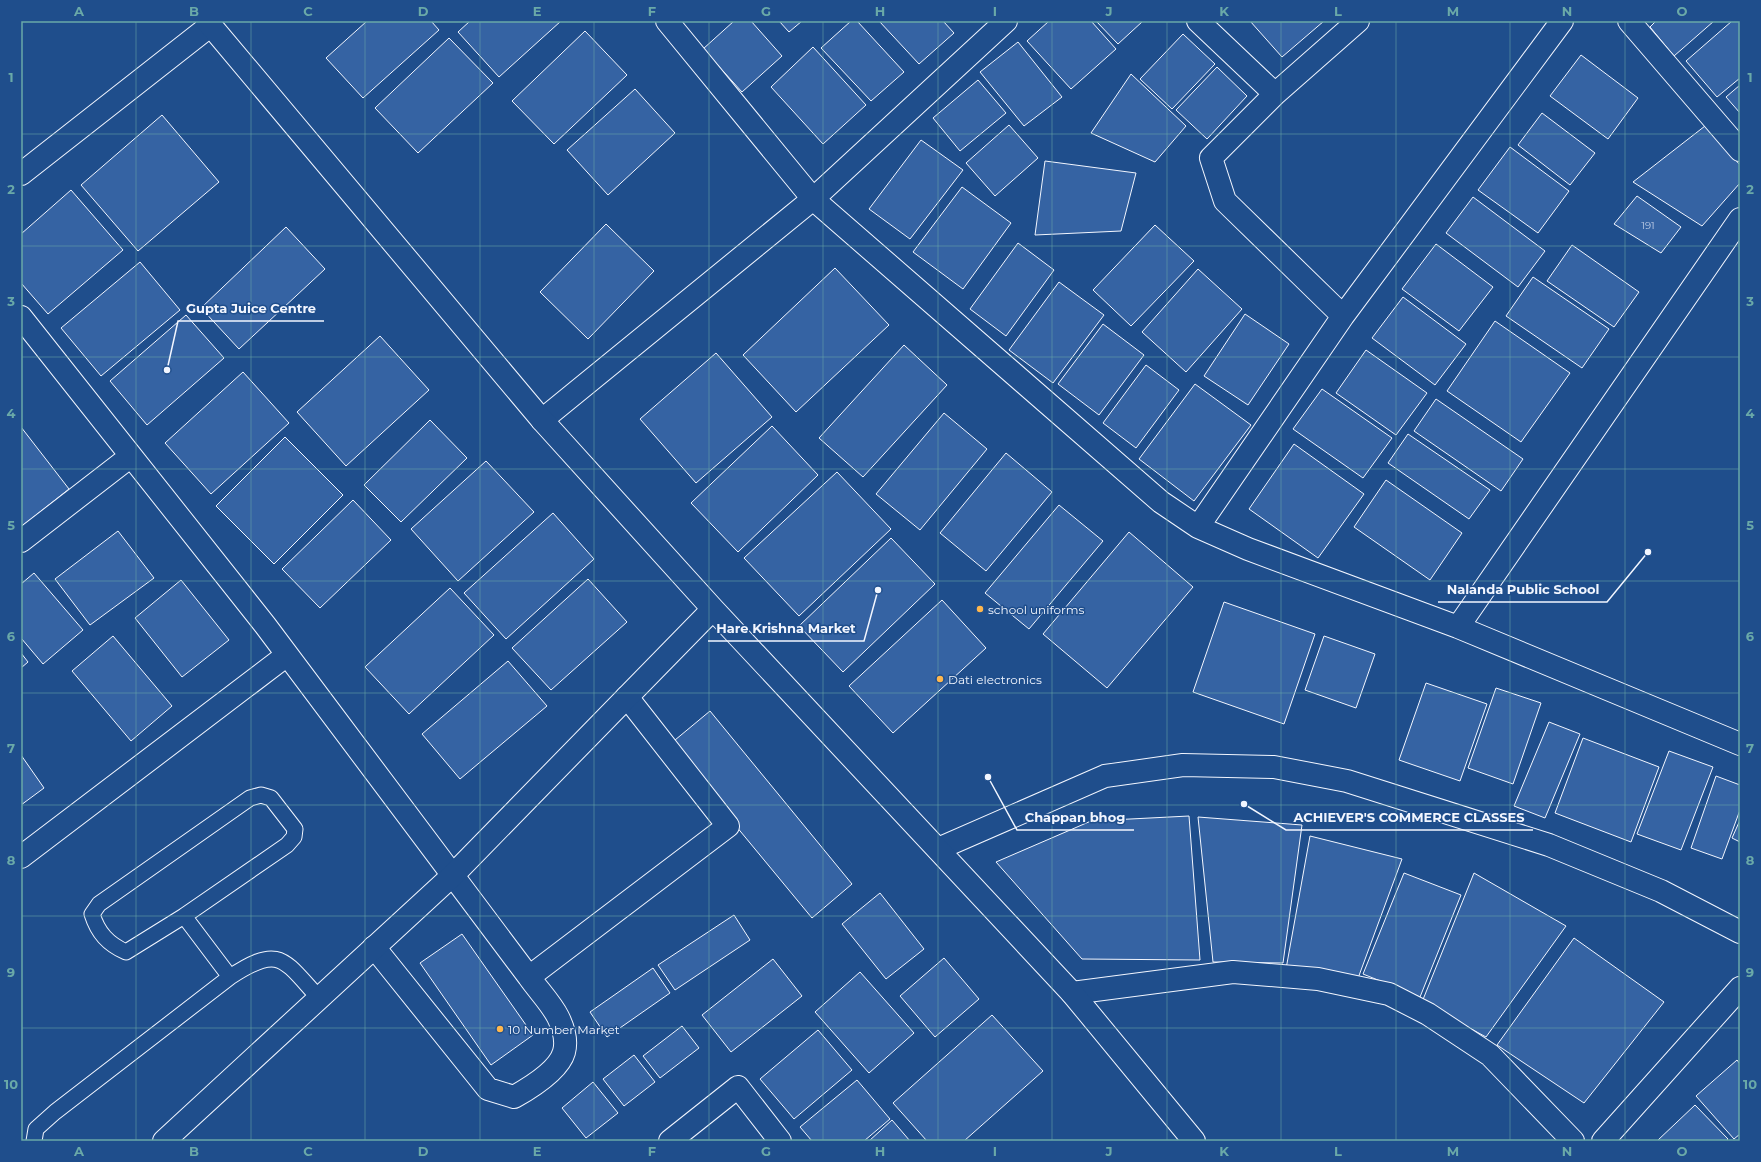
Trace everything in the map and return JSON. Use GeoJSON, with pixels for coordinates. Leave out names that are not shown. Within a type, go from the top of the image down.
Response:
{"type":"FeatureCollection","features":[{"type":"Feature","properties":{"kind":"street"},"geometry":{"type":"LineString","coordinates":[[667,21],[814,199],[1161,502],[1198,527],[1248,549],[1458,627],[1740,744]]}},
{"type":"Feature","properties":{"kind":"street"},"geometry":{"type":"LineString","coordinates":[[542,420],[814,199],[1006,21]]}},
{"type":"Feature","properties":{"kind":"street"},"geometry":{"type":"LineString","coordinates":[[1198,21],[1275,94]]}},
{"type":"Feature","properties":{"kind":"street"},"geometry":{"type":"LineString","coordinates":[[1343,316],[1225,201],[1211,158],[1275,94],[1358,21]]}},
{"type":"Feature","properties":{"kind":"street"},"geometry":{"type":"LineString","coordinates":[[1198,527],[1343,316],[1562,21]]}},
{"type":"Feature","properties":{"kind":"street"},"geometry":{"type":"LineString","coordinates":[[1629,21],[1740,150]]}},
{"type":"Feature","properties":{"kind":"street"},"geometry":{"type":"LineString","coordinates":[[21,174],[209,23],[542,420],[713,609],[1072,993],[1194,1141]]}},
{"type":"Feature","properties":{"kind":"street"},"geometry":{"type":"LineString","coordinates":[[1458,627],[1740,219]]}},
{"type":"Feature","properties":{"kind":"street"},"geometry":{"type":"LineString","coordinates":[[21,317],[265,625],[529,977],[558,1017],[565,1039],[564,1053],[551,1071],[531,1087],[514,1096],[488,1089],[374,947]]}},
{"type":"Feature","properties":{"kind":"street"},"geometry":{"type":"LineString","coordinates":[[21,541],[131,456]]}},
{"type":"Feature","properties":{"kind":"street"},"geometry":{"type":"LineString","coordinates":[[164,1141],[453,875],[713,609]]}},
{"type":"Feature","properties":{"kind":"street"},"geometry":{"type":"LineString","coordinates":[[21,857],[287,655]]}},
{"type":"Feature","properties":{"kind":"street"},"geometry":{"type":"LineString","coordinates":[[529,977],[728,826],[628,697]]}},
{"type":"Feature","properties":{"kind":"street"},"geometry":{"type":"LineString","coordinates":[[938,849],[1104,776],[1183,765],[1274,767],[1347,781],[1549,845],[1661,891],[1740,932]]}},
{"type":"Feature","properties":{"kind":"street"},"geometry":{"type":"LineString","coordinates":[[1072,993],[1233,972],[1318,980],[1388,994],[1428,1014],[1490,1055],[1573,1141]]}},
{"type":"Feature","properties":{"kind":"street"},"geometry":{"type":"LineString","coordinates":[[1603,1141],[1740,988]]}},
{"type":"Feature","properties":{"kind":"street"},"geometry":{"type":"LineString","coordinates":[[670,1141],[738,1087],[780,1141]]}},
{"type":"Feature","properties":{"kind":"lane"},"geometry":{"type":"LineString","coordinates":[[261,795],[271,798],[295,829],[294,837],[288,845],[184,916],[126,952],[114,947],[105,939],[95,925],[92,914],[99,904],[250,798],[261,795]]}},
{"type":"Feature","properties":{"kind":"lane"},"geometry":{"type":"LineString","coordinates":[[184,916],[230,977]]}},
{"type":"Feature","properties":{"kind":"lane"},"geometry":{"type":"LineString","coordinates":[[34,1141],[36,1129],[55,1112],[230,977],[250,964],[272,957],[285,962],[319,998]]}},
{"type":"Feature","properties":{"kind":"building"},"geometry":{"type":"Polygon","coordinates":[[[367,21],[431,21],[439,30],[363,98],[326,58],[367,21]]]}},
{"type":"Feature","properties":{"kind":"building"},"geometry":{"type":"Polygon","coordinates":[[[470,21],[561,21],[499,77],[458,32],[470,21]]]}},
{"type":"Feature","properties":{"kind":"building"},"geometry":{"type":"Polygon","coordinates":[[[734,21],[751,21],[782,56],[742,92],[703,49],[734,21]]]}},
{"type":"Feature","properties":{"kind":"building"},"geometry":{"type":"Polygon","coordinates":[[[779,21],[802,21],[789,32],[779,21]]]}},
{"type":"Feature","properties":{"kind":"building"},"geometry":{"type":"Polygon","coordinates":[[[851,21],[857,21],[904,72],[871,101],[821,48],[851,21]]]}},
{"type":"Feature","properties":{"kind":"building"},"geometry":{"type":"Polygon","coordinates":[[[879,21],[943,21],[954,33],[919,64],[879,21]]]}},
{"type":"Feature","properties":{"kind":"building"},"geometry":{"type":"Polygon","coordinates":[[[1049,21],[1091,21],[1116,49],[1071,89],[1027,41],[1049,21]]]}},
{"type":"Feature","properties":{"kind":"building"},"geometry":{"type":"Polygon","coordinates":[[[1096,21],[1143,21],[1118,44],[1096,21]]]}},
{"type":"Feature","properties":{"kind":"building"},"geometry":{"type":"Polygon","coordinates":[[[1250,21],[1324,21],[1282,57],[1250,21]]]}},
{"type":"Feature","properties":{"kind":"building"},"geometry":{"type":"Polygon","coordinates":[[[1656,21],[1714,21],[1674,56],[1650,27],[1656,21]]]}},
{"type":"Feature","properties":{"kind":"building"},"geometry":{"type":"Polygon","coordinates":[[[1732,21],[1740,21],[1740,78],[1717,97],[1686,61],[1732,21]]]}},
{"type":"Feature","properties":{"kind":"building"},"geometry":{"type":"Polygon","coordinates":[[[585,31],[627,75],[554,144],[512,101],[585,31]]]}},
{"type":"Feature","properties":{"kind":"building"},"geometry":{"type":"Polygon","coordinates":[[[1183,34],[1215,64],[1172,109],[1140,79],[1183,34]]]}},
{"type":"Feature","properties":{"kind":"building"},"geometry":{"type":"Polygon","coordinates":[[[449,38],[493,83],[418,153],[375,108],[449,38]]]}},
{"type":"Feature","properties":{"kind":"building"},"geometry":{"type":"Polygon","coordinates":[[[1018,42],[1062,97],[1024,126],[980,72],[1018,42]]]}},
{"type":"Feature","properties":{"kind":"building"},"geometry":{"type":"Polygon","coordinates":[[[813,47],[866,105],[823,144],[771,87],[813,47]]]}},
{"type":"Feature","properties":{"kind":"building"},"geometry":{"type":"Polygon","coordinates":[[[1581,55],[1638,98],[1608,139],[1550,96],[1581,55]]]}},
{"type":"Feature","properties":{"kind":"building"},"geometry":{"type":"Polygon","coordinates":[[[1217,67],[1247,96],[1207,139],[1176,110],[1217,67]]]}},
{"type":"Feature","properties":{"kind":"building"},"geometry":{"type":"Polygon","coordinates":[[[1131,74],[1186,126],[1155,162],[1091,133],[1131,74]]]}},
{"type":"Feature","properties":{"kind":"building"},"geometry":{"type":"Polygon","coordinates":[[[978,80],[1006,113],[960,151],[933,118],[978,80]]]}},
{"type":"Feature","properties":{"kind":"building"},"geometry":{"type":"Polygon","coordinates":[[[1740,85],[1740,113],[1726,97],[1740,85]]]}},
{"type":"Feature","properties":{"kind":"building"},"geometry":{"type":"Polygon","coordinates":[[[635,89],[675,133],[608,195],[567,150],[635,89]]]}},
{"type":"Feature","properties":{"kind":"building"},"geometry":{"type":"Polygon","coordinates":[[[1542,113],[1595,153],[1570,185],[1518,145],[1542,113]]]}},
{"type":"Feature","properties":{"kind":"building"},"geometry":{"type":"Polygon","coordinates":[[[162,115],[219,182],[138,251],[81,185],[162,115]]]}},
{"type":"Feature","properties":{"kind":"building"},"geometry":{"type":"Polygon","coordinates":[[[1009,125],[1038,158],[995,196],[966,163],[1009,125]]]}},
{"type":"Feature","properties":{"kind":"building"},"geometry":{"type":"Polygon","coordinates":[[[1705,126],[1740,165],[1740,183],[1702,226],[1633,182],[1705,126]]]}},
{"type":"Feature","properties":{"kind":"building"},"geometry":{"type":"Polygon","coordinates":[[[921,140],[963,170],[910,239],[869,209],[921,140]]]}},
{"type":"Feature","properties":{"kind":"building"},"geometry":{"type":"Polygon","coordinates":[[[1510,147],[1569,191],[1538,233],[1478,190],[1510,147]]]}},
{"type":"Feature","properties":{"kind":"building"},"geometry":{"type":"Polygon","coordinates":[[[1045,161],[1136,173],[1121,231],[1035,235],[1045,161]]]}},
{"type":"Feature","properties":{"kind":"building"},"geometry":{"type":"Polygon","coordinates":[[[962,187],[1011,223],[963,289],[913,252],[962,187]]]}},
{"type":"Feature","properties":{"kind":"building"},"geometry":{"type":"Polygon","coordinates":[[[71,190],[123,250],[48,314],[21,283],[21,234],[71,190]]]}},
{"type":"Feature","properties":{"kind":"building"},"geometry":{"type":"Polygon","coordinates":[[[1637,196],[1681,227],[1661,253],[1614,224],[1637,196]]]}},
{"type":"Feature","properties":{"kind":"building"},"geometry":{"type":"Polygon","coordinates":[[[1473,197],[1545,251],[1518,287],[1446,233],[1473,197]]]}},
{"type":"Feature","properties":{"kind":"building"},"geometry":{"type":"Polygon","coordinates":[[[606,224],[654,271],[588,339],[540,292],[606,224]]]}},
{"type":"Feature","properties":{"kind":"building"},"geometry":{"type":"Polygon","coordinates":[[[1155,225],[1194,261],[1131,326],[1093,290],[1155,225]]]}},
{"type":"Feature","properties":{"kind":"building"},"geometry":{"type":"Polygon","coordinates":[[[286,227],[325,269],[239,349],[201,308],[286,227]]]}},
{"type":"Feature","properties":{"kind":"building"},"geometry":{"type":"Polygon","coordinates":[[[1018,243],[1054,270],[1006,336],[970,309],[1018,243]]]}},
{"type":"Feature","properties":{"kind":"building"},"geometry":{"type":"Polygon","coordinates":[[[1436,244],[1493,287],[1459,331],[1402,289],[1436,244]]]}},
{"type":"Feature","properties":{"kind":"building"},"geometry":{"type":"Polygon","coordinates":[[[1572,245],[1639,292],[1614,327],[1547,281],[1572,245]]]}},
{"type":"Feature","properties":{"kind":"building"},"geometry":{"type":"Polygon","coordinates":[[[140,262],[180,310],[101,376],[61,328],[140,262]]]}},
{"type":"Feature","properties":{"kind":"building"},"geometry":{"type":"Polygon","coordinates":[[[835,268],[889,325],[796,412],[743,355],[835,268]]]}},
{"type":"Feature","properties":{"kind":"building"},"geometry":{"type":"Polygon","coordinates":[[[1198,269],[1242,309],[1186,372],[1142,332],[1198,269]]]}},
{"type":"Feature","properties":{"kind":"building"},"geometry":{"type":"Polygon","coordinates":[[[1533,277],[1609,329],[1582,368],[1506,316],[1533,277]]]}},
{"type":"Feature","properties":{"kind":"building"},"geometry":{"type":"Polygon","coordinates":[[[1059,282],[1104,315],[1053,383],[1009,350],[1059,282]]]}},
{"type":"Feature","properties":{"kind":"building"},"geometry":{"type":"Polygon","coordinates":[[[1403,297],[1466,344],[1435,385],[1372,338],[1403,297]]]}},
{"type":"Feature","properties":{"kind":"building"},"geometry":{"type":"Polygon","coordinates":[[[1245,314],[1289,344],[1248,405],[1204,376],[1245,314]]]}},
{"type":"Feature","properties":{"kind":"building"},"geometry":{"type":"Polygon","coordinates":[[[186,315],[224,358],[147,425],[110,381],[186,315]]]}},
{"type":"Feature","properties":{"kind":"building"},"geometry":{"type":"Polygon","coordinates":[[[1495,321],[1570,373],[1521,442],[1447,391],[1495,321]]]}},
{"type":"Feature","properties":{"kind":"building"},"geometry":{"type":"Polygon","coordinates":[[[1103,324],[1144,355],[1099,415],[1058,384],[1103,324]]]}},
{"type":"Feature","properties":{"kind":"building"},"geometry":{"type":"Polygon","coordinates":[[[380,336],[429,390],[346,466],[297,412],[380,336]]]}},
{"type":"Feature","properties":{"kind":"building"},"geometry":{"type":"Polygon","coordinates":[[[904,345],[947,385],[863,477],[819,438],[904,345]]]}},
{"type":"Feature","properties":{"kind":"building"},"geometry":{"type":"Polygon","coordinates":[[[1366,350],[1427,393],[1396,435],[1336,393],[1366,350]]]}},
{"type":"Feature","properties":{"kind":"building"},"geometry":{"type":"Polygon","coordinates":[[[716,353],[772,417],[696,483],[640,419],[716,353]]]}},
{"type":"Feature","properties":{"kind":"building"},"geometry":{"type":"Polygon","coordinates":[[[1146,365],[1179,390],[1136,448],[1103,423],[1146,365]]]}},
{"type":"Feature","properties":{"kind":"building"},"geometry":{"type":"Polygon","coordinates":[[[243,372],[289,423],[211,494],[165,443],[243,372]]]}},
{"type":"Feature","properties":{"kind":"building"},"geometry":{"type":"Polygon","coordinates":[[[1195,384],[1251,425],[1194,501],[1139,459],[1195,384]]]}},
{"type":"Feature","properties":{"kind":"building"},"geometry":{"type":"Polygon","coordinates":[[[1322,389],[1392,438],[1363,478],[1293,429],[1322,389]]]}},
{"type":"Feature","properties":{"kind":"building"},"geometry":{"type":"Polygon","coordinates":[[[1436,399],[1523,459],[1501,491],[1414,431],[1436,399]]]}},
{"type":"Feature","properties":{"kind":"building"},"geometry":{"type":"Polygon","coordinates":[[[944,413],[987,449],[920,530],[876,494],[944,413]]]}},
{"type":"Feature","properties":{"kind":"building"},"geometry":{"type":"Polygon","coordinates":[[[430,420],[467,458],[401,522],[364,485],[430,420]]]}},
{"type":"Feature","properties":{"kind":"building"},"geometry":{"type":"Polygon","coordinates":[[[772,426],[818,475],[738,552],[691,503],[772,426]]]}},
{"type":"Feature","properties":{"kind":"building"},"geometry":{"type":"Polygon","coordinates":[[[21,427],[69,489],[21,527],[21,427]]]}},
{"type":"Feature","properties":{"kind":"building"},"geometry":{"type":"Polygon","coordinates":[[[1408,434],[1490,490],[1469,519],[1388,463],[1408,434]]]}},
{"type":"Feature","properties":{"kind":"building"},"geometry":{"type":"Polygon","coordinates":[[[285,437],[343,495],[274,564],[216,506],[285,437]]]}},
{"type":"Feature","properties":{"kind":"building"},"geometry":{"type":"Polygon","coordinates":[[[1294,444],[1364,494],[1318,558],[1249,509],[1294,444]]]}},
{"type":"Feature","properties":{"kind":"building"},"geometry":{"type":"Polygon","coordinates":[[[1006,453],[1052,492],[986,571],[940,533],[1006,453]]]}},
{"type":"Feature","properties":{"kind":"building"},"geometry":{"type":"Polygon","coordinates":[[[486,461],[534,512],[458,581],[411,529],[486,461]]]}},
{"type":"Feature","properties":{"kind":"building"},"geometry":{"type":"Polygon","coordinates":[[[837,472],[891,529],[799,616],[744,558],[837,472]]]}},
{"type":"Feature","properties":{"kind":"building"},"geometry":{"type":"Polygon","coordinates":[[[1386,480],[1462,533],[1430,580],[1354,527],[1386,480]]]}},
{"type":"Feature","properties":{"kind":"building"},"geometry":{"type":"Polygon","coordinates":[[[353,500],[391,540],[320,608],[282,569],[353,500]]]}},
{"type":"Feature","properties":{"kind":"building"},"geometry":{"type":"Polygon","coordinates":[[[1059,505],[1103,541],[1029,629],[985,593],[1059,505]]]}},
{"type":"Feature","properties":{"kind":"building"},"geometry":{"type":"Polygon","coordinates":[[[553,513],[594,559],[506,639],[464,593],[553,513]]]}},
{"type":"Feature","properties":{"kind":"building"},"geometry":{"type":"Polygon","coordinates":[[[118,531],[154,578],[90,625],[55,579],[118,531]]]}},
{"type":"Feature","properties":{"kind":"building"},"geometry":{"type":"Polygon","coordinates":[[[1129,532],[1193,587],[1107,688],[1043,634],[1129,532]]]}},
{"type":"Feature","properties":{"kind":"building"},"geometry":{"type":"Polygon","coordinates":[[[891,538],[935,584],[843,672],[799,626],[891,538]]]}},
{"type":"Feature","properties":{"kind":"building"},"geometry":{"type":"Polygon","coordinates":[[[34,573],[83,630],[43,664],[21,638],[21,584],[34,573]]]}},
{"type":"Feature","properties":{"kind":"building"},"geometry":{"type":"Polygon","coordinates":[[[588,579],[627,622],[551,690],[512,648],[588,579]]]}},
{"type":"Feature","properties":{"kind":"building"},"geometry":{"type":"Polygon","coordinates":[[[181,580],[229,640],[182,677],[135,618],[181,580]]]}},
{"type":"Feature","properties":{"kind":"building"},"geometry":{"type":"Polygon","coordinates":[[[450,588],[494,635],[409,714],[365,667],[450,588]]]}},
{"type":"Feature","properties":{"kind":"building"},"geometry":{"type":"Polygon","coordinates":[[[942,600],[986,648],[893,733],[849,686],[942,600]]]}},
{"type":"Feature","properties":{"kind":"building"},"geometry":{"type":"Polygon","coordinates":[[[1224,602],[1315,634],[1284,724],[1193,692],[1224,602]]]}},
{"type":"Feature","properties":{"kind":"building"},"geometry":{"type":"Polygon","coordinates":[[[113,636],[172,706],[131,741],[72,671],[113,636]]]}},
{"type":"Feature","properties":{"kind":"building"},"geometry":{"type":"Polygon","coordinates":[[[1324,636],[1375,654],[1356,708],[1305,690],[1324,636]]]}},
{"type":"Feature","properties":{"kind":"building"},"geometry":{"type":"Polygon","coordinates":[[[21,653],[28,662],[21,668],[21,653]]]}},
{"type":"Feature","properties":{"kind":"building"},"geometry":{"type":"Polygon","coordinates":[[[508,661],[547,706],[460,779],[422,734],[508,661]]]}},
{"type":"Feature","properties":{"kind":"building"},"geometry":{"type":"Polygon","coordinates":[[[1426,683],[1487,704],[1460,781],[1399,760],[1426,683]]]}},
{"type":"Feature","properties":{"kind":"building"},"geometry":{"type":"Polygon","coordinates":[[[1496,688],[1541,703],[1513,784],[1468,768],[1496,688]]]}},
{"type":"Feature","properties":{"kind":"building"},"geometry":{"type":"Polygon","coordinates":[[[710,711],[852,884],[812,918],[669,745],[710,711]]]}},
{"type":"Feature","properties":{"kind":"building"},"geometry":{"type":"Polygon","coordinates":[[[1549,722],[1580,734],[1545,818],[1514,806],[1549,722]]]}},
{"type":"Feature","properties":{"kind":"building"},"geometry":{"type":"Polygon","coordinates":[[[1583,738],[1659,767],[1631,842],[1555,813],[1583,738]]]}},
{"type":"Feature","properties":{"kind":"building"},"geometry":{"type":"Polygon","coordinates":[[[1669,751],[1713,767],[1681,850],[1637,834],[1669,751]]]}},
{"type":"Feature","properties":{"kind":"building"},"geometry":{"type":"Polygon","coordinates":[[[21,755],[44,788],[21,805],[21,755]]]}},
{"type":"Feature","properties":{"kind":"building"},"geometry":{"type":"Polygon","coordinates":[[[1716,776],[1740,785],[1740,810],[1722,859],[1691,848],[1716,776]]]}},
{"type":"Feature","properties":{"kind":"building"},"geometry":{"type":"Polygon","coordinates":[[[1189,816],[1200,960],[1082,959],[996,862],[1091,821],[1189,816]]]}},
{"type":"Feature","properties":{"kind":"building"},"geometry":{"type":"Polygon","coordinates":[[[1198,817],[1302,825],[1283,963],[1213,962],[1198,817]]]}},
{"type":"Feature","properties":{"kind":"building"},"geometry":{"type":"Polygon","coordinates":[[[1740,820],[1740,842],[1732,838],[1740,820]]]}},
{"type":"Feature","properties":{"kind":"building"},"geometry":{"type":"Polygon","coordinates":[[[1310,836],[1402,859],[1357,981],[1286,969],[1310,836]]]}},
{"type":"Feature","properties":{"kind":"building"},"geometry":{"type":"Polygon","coordinates":[[[1404,873],[1461,895],[1420,997],[1363,974],[1404,873]]]}},
{"type":"Feature","properties":{"kind":"building"},"geometry":{"type":"Polygon","coordinates":[[[1474,873],[1566,926],[1486,1037],[1422,1002],[1474,873]]]}},
{"type":"Feature","properties":{"kind":"building"},"geometry":{"type":"Polygon","coordinates":[[[880,893],[924,949],[886,979],[842,924],[880,893]]]}},
{"type":"Feature","properties":{"kind":"building"},"geometry":{"type":"Polygon","coordinates":[[[734,915],[750,940],[675,990],[658,965],[734,915]]]}},
{"type":"Feature","properties":{"kind":"building"},"geometry":{"type":"Polygon","coordinates":[[[462,934],[533,1035],[491,1065],[420,963],[462,934]]]}},
{"type":"Feature","properties":{"kind":"building"},"geometry":{"type":"Polygon","coordinates":[[[1574,938],[1664,1002],[1584,1103],[1497,1045],[1574,938]]]}},
{"type":"Feature","properties":{"kind":"building"},"geometry":{"type":"Polygon","coordinates":[[[944,958],[979,999],[935,1037],[900,996],[944,958]]]}},
{"type":"Feature","properties":{"kind":"building"},"geometry":{"type":"Polygon","coordinates":[[[773,959],[802,996],[731,1052],[702,1015],[773,959]]]}},
{"type":"Feature","properties":{"kind":"building"},"geometry":{"type":"Polygon","coordinates":[[[653,968],[670,993],[607,1037],[590,1012],[653,968]]]}},
{"type":"Feature","properties":{"kind":"building"},"geometry":{"type":"Polygon","coordinates":[[[860,972],[914,1033],[869,1073],[815,1012],[860,972]]]}},
{"type":"Feature","properties":{"kind":"building"},"geometry":{"type":"Polygon","coordinates":[[[992,1015],[1043,1071],[964,1141],[927,1141],[893,1103],[992,1015]]]}},
{"type":"Feature","properties":{"kind":"building"},"geometry":{"type":"Polygon","coordinates":[[[682,1026],[699,1048],[660,1078],[643,1056],[682,1026]]]}},
{"type":"Feature","properties":{"kind":"building"},"geometry":{"type":"Polygon","coordinates":[[[818,1030],[852,1070],[794,1119],[760,1079],[818,1030]]]}},
{"type":"Feature","properties":{"kind":"building"},"geometry":{"type":"Polygon","coordinates":[[[634,1055],[655,1082],[624,1106],[603,1079],[634,1055]]]}},
{"type":"Feature","properties":{"kind":"building"},"geometry":{"type":"Polygon","coordinates":[[[1737,1060],[1740,1064],[1740,1134],[1734,1139],[1696,1096],[1737,1060]]]}},
{"type":"Feature","properties":{"kind":"building"},"geometry":{"type":"Polygon","coordinates":[[[857,1080],[890,1119],[864,1141],[812,1141],[800,1127],[857,1080]]]}},
{"type":"Feature","properties":{"kind":"building"},"geometry":{"type":"Polygon","coordinates":[[[593,1082],[618,1113],[586,1138],[562,1108],[593,1082]]]}},
{"type":"Feature","properties":{"kind":"building"},"geometry":{"type":"Polygon","coordinates":[[[1695,1105],[1728,1139],[1726,1141],[1657,1141],[1695,1105]]]}},
{"type":"Feature","properties":{"kind":"building"},"geometry":{"type":"Polygon","coordinates":[[[892,1120],[910,1141],[869,1141],[892,1120]]]}},
{"type":"Feature","properties":{"kind":"place","name":"Gupta Juice Centre"},"geometry":{"type":"Point","coordinates":[167,370]}},
{"type":"Feature","properties":{"kind":"place","name":"Nalanda Public School"},"geometry":{"type":"Point","coordinates":[1648,552]}},
{"type":"Feature","properties":{"kind":"place","name":"Hare Krishna Market"},"geometry":{"type":"Point","coordinates":[878,590]}},
{"type":"Feature","properties":{"kind":"place","name":"school uniforms"},"geometry":{"type":"Point","coordinates":[980,609]}},
{"type":"Feature","properties":{"kind":"place","name":"Dati electronics"},"geometry":{"type":"Point","coordinates":[940,679]}},
{"type":"Feature","properties":{"kind":"place","name":"Chappan bhog"},"geometry":{"type":"Point","coordinates":[988,777]}},
{"type":"Feature","properties":{"kind":"place","name":"ACHIEVER'S COMMERCE CLASSES"},"geometry":{"type":"Point","coordinates":[1244,804]}},
{"type":"Feature","properties":{"kind":"place","name":"10 Number Market"},"geometry":{"type":"Point","coordinates":[500,1029]}}]}
